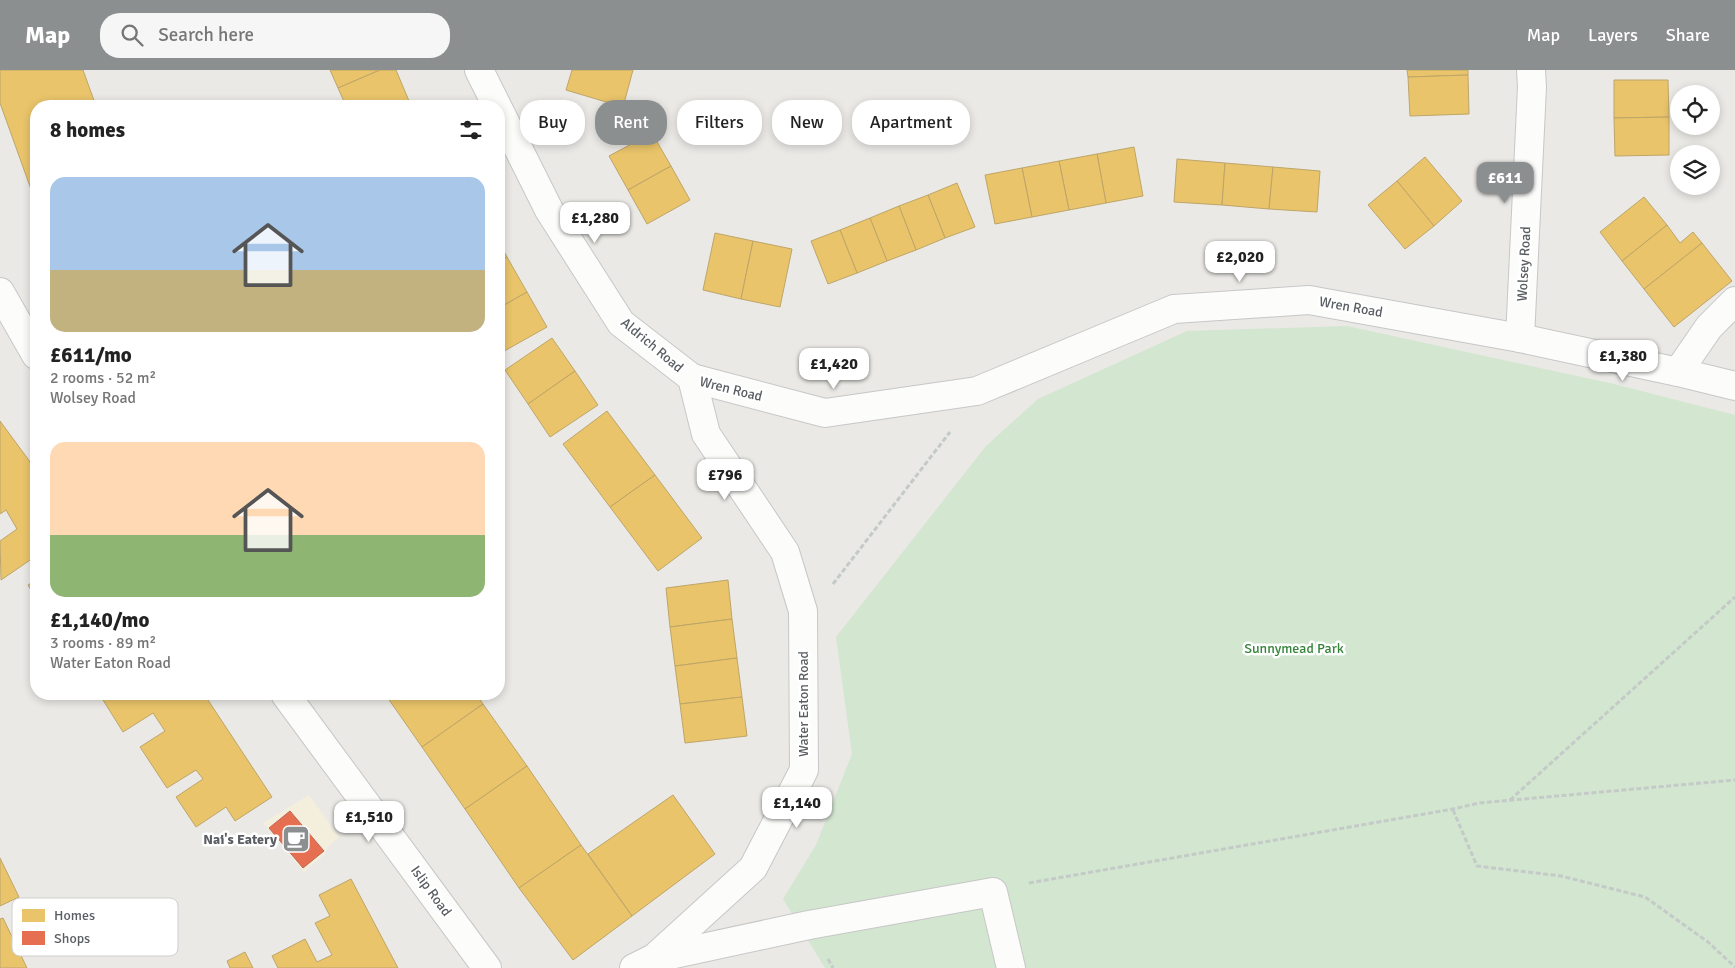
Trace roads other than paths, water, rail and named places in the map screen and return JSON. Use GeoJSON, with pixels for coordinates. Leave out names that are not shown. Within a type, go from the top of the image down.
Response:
{"type":"FeatureCollection","features":[{"type":"Feature","properties":{"kind":"street"},"geometry":{"type":"LineString","coordinates":[[479,70],[494,100]]}},
{"type":"Feature","properties":{"kind":"street","name":"Wolsey Road"},"geometry":{"type":"LineString","coordinates":[[1520,338],[1531,70]]}},
{"type":"Feature","properties":{"kind":"street","name":"Aldrich Road"},"geometry":{"type":"LineString","coordinates":[[505,122],[548,210],[621,323],[692,378],[706,434],[785,552],[803,611]]}},
{"type":"Feature","properties":{"kind":"street"},"geometry":{"type":"LineString","coordinates":[[0,292],[30,344]]}},
{"type":"Feature","properties":{"kind":"street","name":"Wren Road"},"geometry":{"type":"LineString","coordinates":[[692,378],[825,413],[977,391],[1174,309],[1309,300],[1520,338],[1735,386]]}},
{"type":"Feature","properties":{"kind":"street"},"geometry":{"type":"LineString","coordinates":[[1678,372],[1709,327],[1735,301]]}},
{"type":"Feature","properties":{"kind":"street","name":"Water Eaton Road"},"geometry":{"type":"LineString","coordinates":[[644,963],[753,868],[804,770],[803,611]]}},
{"type":"Feature","properties":{"kind":"street","name":"Islip Road"},"geometry":{"type":"LineString","coordinates":[[289,700],[487,968]]}},
{"type":"Feature","properties":{"kind":"street"},"geometry":{"type":"LineString","coordinates":[[644,963],[809,925],[993,892],[1010,968]]}},
{"type":"Feature","properties":{"kind":"place","name":"Nai's Eatery"},"geometry":{"type":"Point","coordinates":[296,839]}},
{"type":"Feature","properties":{"kind":"park label","name":"Sunnymead Park"},"geometry":{"type":"Point","coordinates":[1294,648]}}]}
